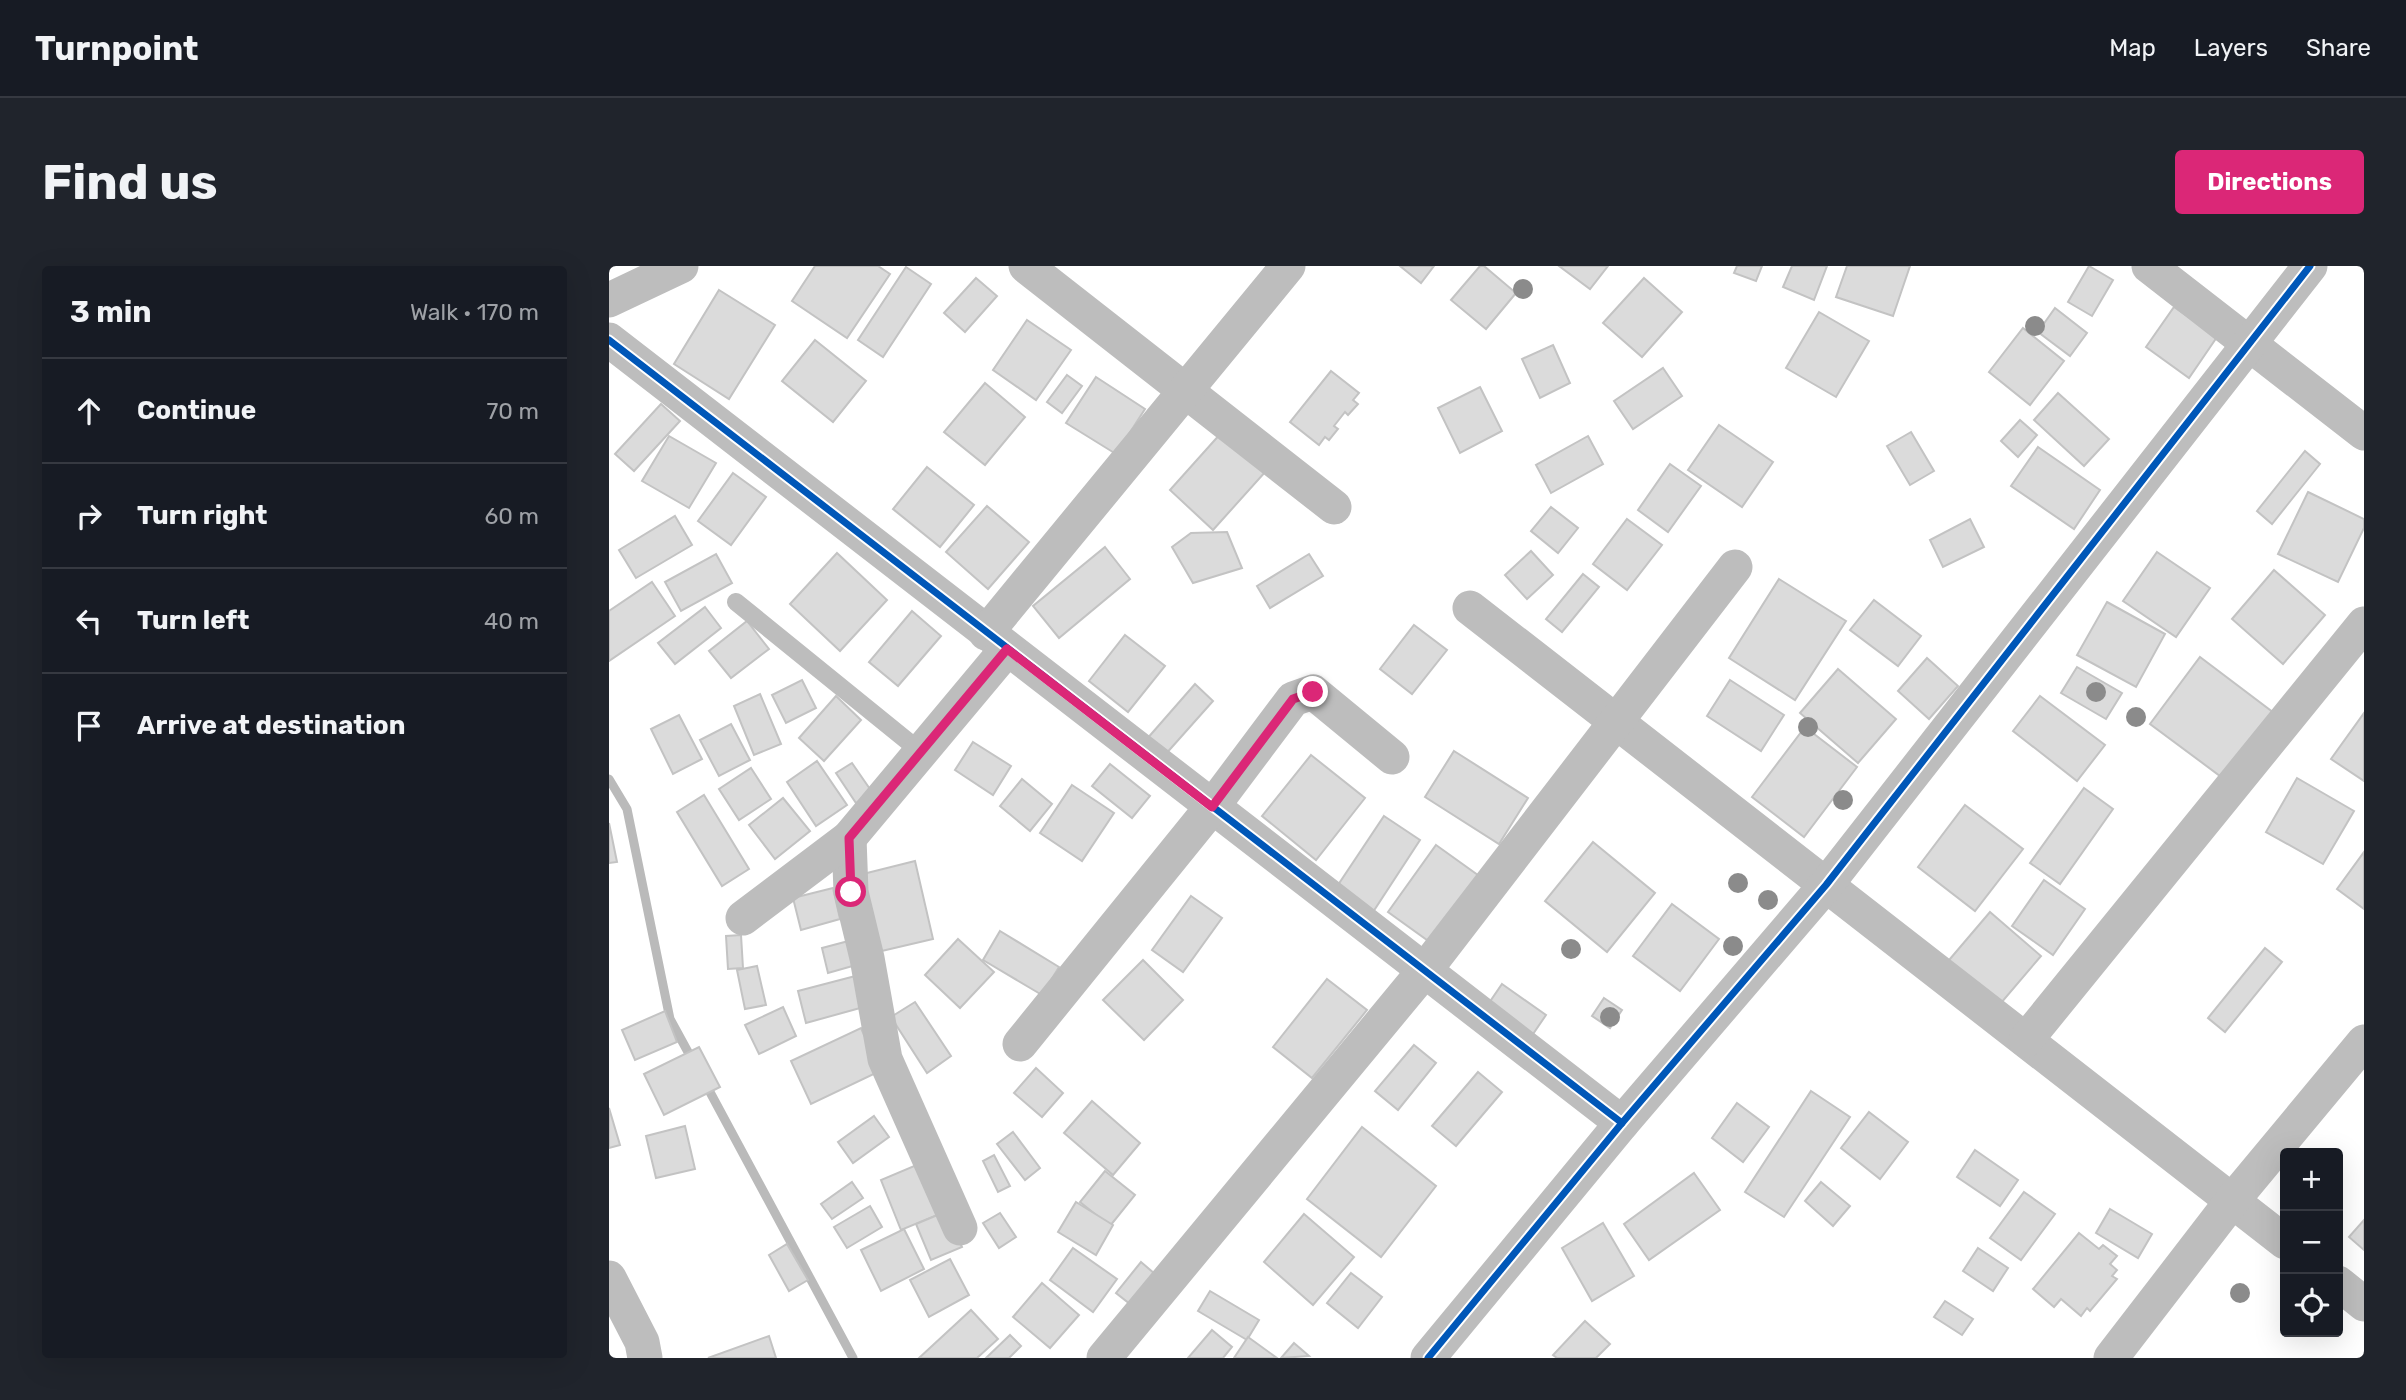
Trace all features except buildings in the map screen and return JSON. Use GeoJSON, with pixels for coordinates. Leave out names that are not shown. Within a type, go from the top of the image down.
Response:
{"type":"FeatureCollection","features":[{"type":"Feature","properties":{"kind":"street"},"geometry":{"type":"LineString","coordinates":[[609,300],[681,266]]}},
{"type":"Feature","properties":{"kind":"street"},"geometry":{"type":"LineString","coordinates":[[1026,266],[1334,507]]}},
{"type":"Feature","properties":{"kind":"street"},"geometry":{"type":"LineString","coordinates":[[743,918],[849,838],[921,752],[996,641],[1187,391],[1289,266]]}},
{"type":"Feature","properties":{"kind":"street"},"geometry":{"type":"LineString","coordinates":[[2150,266],[2364,433]]}},
{"type":"Feature","properties":{"kind":"street"},"geometry":{"type":"LineString","coordinates":[[1428,1358],[1622,1123],[1826,885],[2310,266]]}},
{"type":"Feature","properties":{"kind":"street"},"geometry":{"type":"LineString","coordinates":[[609,340],[1622,1123]]}},
{"type":"Feature","properties":{"kind":"street"},"geometry":{"type":"LineString","coordinates":[[1104,1358],[1425,970],[1735,567]]}},
{"type":"Feature","properties":{"kind":"street"},"geometry":{"type":"LineString","coordinates":[[1470,608],[2280,1238]]}},
{"type":"Feature","properties":{"kind":"street"},"geometry":{"type":"LineString","coordinates":[[2026,1040],[2364,624]]}},
{"type":"Feature","properties":{"kind":"street"},"geometry":{"type":"LineString","coordinates":[[1020,1044],[1212,807],[1293,699],[1313,692],[1392,757]]}},
{"type":"Feature","properties":{"kind":"street"},"geometry":{"type":"LineString","coordinates":[[849,838],[851,892],[867,958],[885,1059],[960,1228]]}},
{"type":"Feature","properties":{"kind":"street"},"geometry":{"type":"LineString","coordinates":[[2111,1358],[2232,1201],[2364,1042]]}},
{"type":"Feature","properties":{"kind":"street"},"geometry":{"type":"LineString","coordinates":[[609,1279],[642,1342],[645,1358]]}},
{"type":"Feature","properties":{"kind":"street"},"geometry":{"type":"LineString","coordinates":[[2343,1287],[2364,1304]]}},
{"type":"Feature","properties":{"kind":"lane"},"geometry":{"type":"LineString","coordinates":[[736,602],[921,752]]}},
{"type":"Feature","properties":{"kind":"waterway"},"geometry":{"type":"LineString","coordinates":[[609,779],[627,809],[670,1019],[694,1063]]}},
{"type":"Feature","properties":{"kind":"waterway"},"geometry":{"type":"LineString","coordinates":[[704,1081],[853,1358]]}},
{"type":"Feature","properties":{"kind":"cycle path"},"geometry":{"type":"LineString","coordinates":[[1428,1358],[1622,1123],[1826,885],[2310,266]]}},
{"type":"Feature","properties":{"kind":"cycle path"},"geometry":{"type":"LineString","coordinates":[[609,340],[1622,1123]]}},
{"type":"Feature","properties":{"kind":"route"},"geometry":{"type":"LineString","coordinates":[[851,892],[849,838],[1007,649],[1212,807],[1293,699],[1313,692]]}}]}
